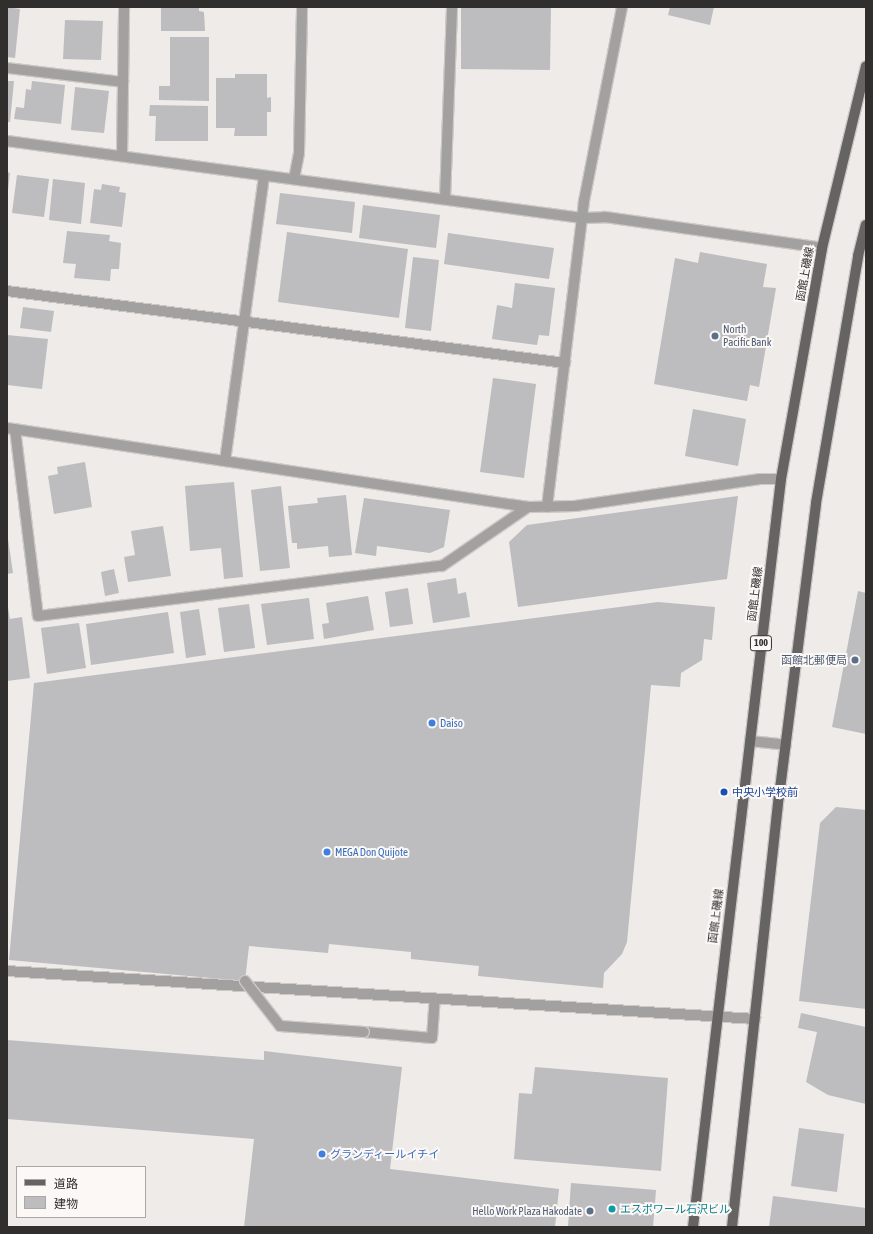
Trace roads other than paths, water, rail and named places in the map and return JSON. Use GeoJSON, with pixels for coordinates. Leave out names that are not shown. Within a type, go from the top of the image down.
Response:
{"type":"FeatureCollection","features":[{"type":"Feature","properties":{"kind":"main road","name":"函館上磯線"},"geometry":{"type":"LineString","coordinates":[[693,1227],[781,479],[822,248],[866,66]]}},
{"type":"Feature","properties":{"kind":"main road"},"geometry":{"type":"LineString","coordinates":[[732,1227],[786,745],[816,503],[862,257],[866,225]]}},
{"type":"Feature","properties":{"kind":"street"},"geometry":{"type":"LineString","coordinates":[[122,156],[124,7]]}},
{"type":"Feature","properties":{"kind":"street"},"geometry":{"type":"LineString","coordinates":[[294,180],[298,153],[302,7]]}},
{"type":"Feature","properties":{"kind":"street"},"geometry":{"type":"LineString","coordinates":[[445,199],[452,7]]}},
{"type":"Feature","properties":{"kind":"street"},"geometry":{"type":"LineString","coordinates":[[547,507],[582,218],[622,7]]}},
{"type":"Feature","properties":{"kind":"street"},"geometry":{"type":"LineString","coordinates":[[7,68],[123,82]]}},
{"type":"Feature","properties":{"kind":"street"},"geometry":{"type":"LineString","coordinates":[[7,141],[582,218],[605,217],[822,248]]}},
{"type":"Feature","properties":{"kind":"street"},"geometry":{"type":"LineString","coordinates":[[225,461],[246,320],[264,176]]}},
{"type":"Feature","properties":{"kind":"street"},"geometry":{"type":"LineString","coordinates":[[7,291],[246,320],[565,363]]}},
{"type":"Feature","properties":{"kind":"street"},"geometry":{"type":"LineString","coordinates":[[528,507],[442,566],[38,616],[11,428],[528,507],[575,506],[760,479],[781,479]]}},
{"type":"Feature","properties":{"kind":"street"},"geometry":{"type":"LineString","coordinates":[[750,741],[786,745]]}},
{"type":"Feature","properties":{"kind":"street"},"geometry":{"type":"LineString","coordinates":[[7,971],[755,1019]]}},
{"type":"Feature","properties":{"kind":"street"},"geometry":{"type":"LineString","coordinates":[[245,982],[280,1026],[432,1038],[435,998]]}},
{"type":"Feature","properties":{"kind":"place","name":"North Pacific Bank"},"geometry":{"type":"Point","coordinates":[715,336]}},
{"type":"Feature","properties":{"kind":"place","name":"函館北郵便局"},"geometry":{"type":"Point","coordinates":[855,660]}},
{"type":"Feature","properties":{"kind":"place","name":"Daiso"},"geometry":{"type":"Point","coordinates":[432,723]}},
{"type":"Feature","properties":{"kind":"place","name":"中央小学校前"},"geometry":{"type":"Point","coordinates":[724,792]}},
{"type":"Feature","properties":{"kind":"place","name":"MEGA Don Quijote"},"geometry":{"type":"Point","coordinates":[327,852]}},
{"type":"Feature","properties":{"kind":"place","name":"グランディールイチイ"},"geometry":{"type":"Point","coordinates":[322,1154]}},
{"type":"Feature","properties":{"kind":"place","name":"エスポワール石沢ビル"},"geometry":{"type":"Point","coordinates":[612,1209]}},
{"type":"Feature","properties":{"kind":"place","name":"Hello Work Plaza Hakodate"},"geometry":{"type":"Point","coordinates":[590,1211]}}]}
